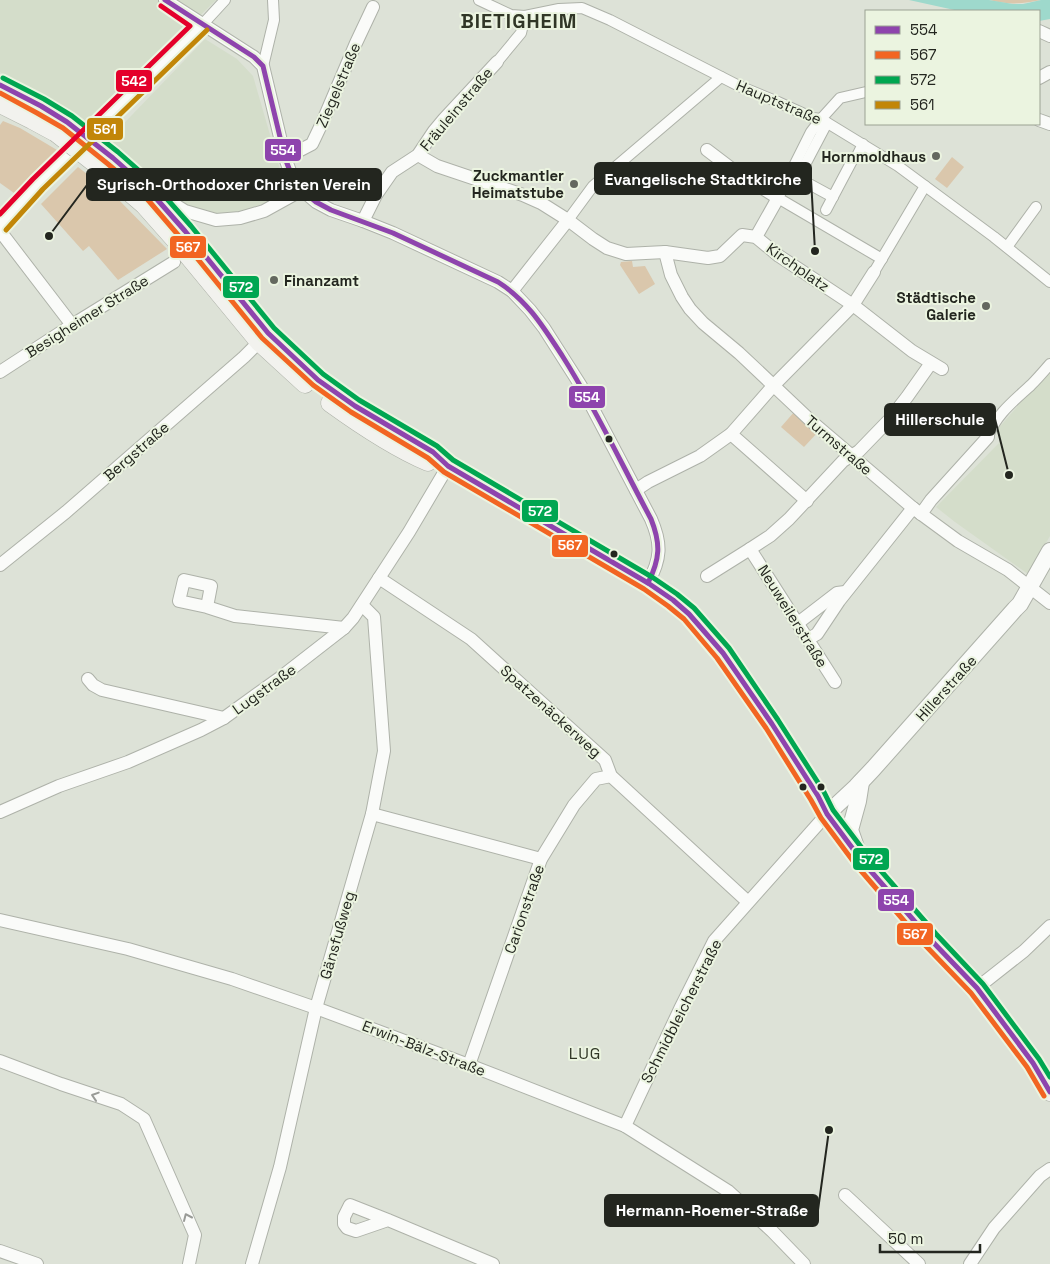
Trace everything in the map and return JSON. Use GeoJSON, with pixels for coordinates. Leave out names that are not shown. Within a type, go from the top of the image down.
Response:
{"type":"FeatureCollection","features":[{"type":"Feature","properties":{"kind":"main road"},"geometry":{"type":"LineString","coordinates":[[0,85],[40,106],[62,128],[108,163],[147,188],[180,236],[264,337],[318,380],[355,406],[433,452],[448,466],[648,583],[673,600],[689,614],[723,653],[777,732],[818,796],[827,814],[862,861],[977,988],[1033,1063],[1050,1092]]}},
{"type":"Feature","properties":{"kind":"main road"},"geometry":{"type":"LineString","coordinates":[[0,104],[32,120],[62,128]]}},
{"type":"Feature","properties":{"kind":"main road"},"geometry":{"type":"LineString","coordinates":[[108,163],[144,206],[180,236]]}},
{"type":"Feature","properties":{"kind":"street"},"geometry":{"type":"LineString","coordinates":[[164,0],[254,57],[263,66]]}},
{"type":"Feature","properties":{"kind":"street"},"geometry":{"type":"LineString","coordinates":[[0,225],[38,184],[225,0]]}},
{"type":"Feature","properties":{"kind":"street"},"geometry":{"type":"LineString","coordinates":[[273,0],[274,20],[263,66],[285,158],[293,179],[316,202],[331,210],[363,221],[470,268],[512,291],[544,328],[580,386],[656,530],[659,553],[658,561],[648,583]]}},
{"type":"Feature","properties":{"kind":"street","name":"Hauptstraße"},"geometry":{"type":"LineString","coordinates":[[479,0],[511,15],[525,16],[559,8],[582,8],[610,20],[721,77],[813,118],[824,121],[890,160],[1050,282]]}},
{"type":"Feature","properties":{"kind":"street","name":"Ziegelstraße"},"geometry":{"type":"LineString","coordinates":[[285,158],[312,144],[375,3]]}},
{"type":"Feature","properties":{"kind":"street","name":"Fräuleinstraße"},"geometry":{"type":"LineString","coordinates":[[363,221],[376,195],[392,172],[418,155],[444,118],[497,62],[521,33],[525,16]]}},
{"type":"Feature","properties":{"kind":"street"},"geometry":{"type":"LineString","coordinates":[[512,291],[593,186],[671,115],[721,77]]}},
{"type":"Feature","properties":{"kind":"street"},"geometry":{"type":"LineString","coordinates":[[833,197],[798,178],[824,121],[840,98],[865,92]]}},
{"type":"Feature","properties":{"kind":"street"},"geometry":{"type":"LineString","coordinates":[[778,198],[812,132],[824,121]]}},
{"type":"Feature","properties":{"kind":"street"},"geometry":{"type":"LineString","coordinates":[[855,161],[825,214],[863,144]]}},
{"type":"Feature","properties":{"kind":"street"},"geometry":{"type":"LineString","coordinates":[[707,150],[732,169],[778,198],[882,259]]}},
{"type":"Feature","properties":{"kind":"street"},"geometry":{"type":"LineString","coordinates":[[418,155],[437,166],[529,197],[568,220],[607,248],[626,254],[665,252],[708,258],[720,256],[742,235],[756,237]]}},
{"type":"Feature","properties":{"kind":"street"},"geometry":{"type":"LineString","coordinates":[[636,490],[700,456],[731,434],[773,386],[854,305],[925,186]]}},
{"type":"Feature","properties":{"kind":"street"},"geometry":{"type":"LineString","coordinates":[[147,188],[185,211],[216,220],[240,218],[264,212],[302,190]]}},
{"type":"Feature","properties":{"kind":"street","name":"Kirchplatz"},"geometry":{"type":"LineString","coordinates":[[778,198],[756,237],[779,256],[854,305],[912,351],[936,366]]}},
{"type":"Feature","properties":{"kind":"street"},"geometry":{"type":"LineString","coordinates":[[1006,247],[1036,207]]}},
{"type":"Feature","properties":{"kind":"street"},"geometry":{"type":"LineString","coordinates":[[0,231],[72,325]]}},
{"type":"Feature","properties":{"kind":"street","name":"Turmstraße"},"geometry":{"type":"LineString","coordinates":[[665,252],[670,275],[690,309],[703,324],[739,353],[851,456],[917,511],[958,541],[1008,570],[1050,603]]}},
{"type":"Feature","properties":{"kind":"street","name":"Besigheimer Straße"},"geometry":{"type":"LineString","coordinates":[[0,372],[174,262]]}},
{"type":"Feature","properties":{"kind":"street","name":"Bergstraße"},"geometry":{"type":"LineString","coordinates":[[0,566],[66,512],[244,357],[264,337]]}},
{"type":"Feature","properties":{"kind":"street"},"geometry":{"type":"LineString","coordinates":[[808,639],[817,634],[847,591],[917,511],[931,500],[988,437],[991,427],[1008,406],[1050,364]]}},
{"type":"Feature","properties":{"kind":"street","name":"Neuweilerstraße"},"geometry":{"type":"LineString","coordinates":[[707,576],[750,549],[783,524],[807,501],[843,461],[859,451],[936,366]]}},
{"type":"Feature","properties":{"kind":"street"},"geometry":{"type":"LineString","coordinates":[[731,434],[807,501]]}},
{"type":"Feature","properties":{"kind":"street","name":"Lugstraße"},"geometry":{"type":"LineString","coordinates":[[0,812],[59,786],[128,762],[201,730],[224,718],[281,677],[344,628],[362,606],[448,466]]}},
{"type":"Feature","properties":{"kind":"street","name":"Neuweilerstraße"},"geometry":{"type":"LineString","coordinates":[[750,549],[835,682]]}},
{"type":"Feature","properties":{"kind":"street","name":"Hillerstraße"},"geometry":{"type":"LineString","coordinates":[[827,814],[861,782],[1015,609],[1050,551]]}},
{"type":"Feature","properties":{"kind":"street","name":"Spatzenäckerweg"},"geometry":{"type":"LineString","coordinates":[[379,578],[471,639],[606,760],[611,776],[748,902]]}},
{"type":"Feature","properties":{"kind":"street"},"geometry":{"type":"LineString","coordinates":[[798,623],[837,593],[847,591]]}},
{"type":"Feature","properties":{"kind":"street","name":"Gänsfußweg"},"geometry":{"type":"LineString","coordinates":[[252,1264],[280,1167],[316,1008],[372,814],[384,751],[374,617],[362,606]]}},
{"type":"Feature","properties":{"kind":"street"},"geometry":{"type":"LineString","coordinates":[[207,607],[242,617],[344,628]]}},
{"type":"Feature","properties":{"kind":"street"},"geometry":{"type":"LineString","coordinates":[[88,679],[102,690],[224,718]]}},
{"type":"Feature","properties":{"kind":"street","name":"Carionstraße"},"geometry":{"type":"LineString","coordinates":[[469,1065],[541,859],[574,805],[596,779],[611,776]]}},
{"type":"Feature","properties":{"kind":"street"},"geometry":{"type":"LineString","coordinates":[[861,782],[850,830],[862,861]]}},
{"type":"Feature","properties":{"kind":"street"},"geometry":{"type":"LineString","coordinates":[[372,814],[541,859]]}},
{"type":"Feature","properties":{"kind":"street","name":"Schmidbleicherstraße"},"geometry":{"type":"LineString","coordinates":[[625,1126],[714,941],[827,814]]}},
{"type":"Feature","properties":{"kind":"street","name":"Erwin-Bälz-Straße"},"geometry":{"type":"LineString","coordinates":[[0,920],[128,949],[232,979],[469,1065],[625,1126],[728,1191],[772,1231],[804,1264]]}},
{"type":"Feature","properties":{"kind":"street"},"geometry":{"type":"LineString","coordinates":[[977,988],[1024,951],[1050,926]]}},
{"type":"Feature","properties":{"kind":"street"},"geometry":{"type":"LineString","coordinates":[[0,1061],[121,1104],[144,1119],[195,1235],[189,1264]]}},
{"type":"Feature","properties":{"kind":"street"},"geometry":{"type":"LineString","coordinates":[[970,1264],[994,1228],[1040,1176],[1050,1169]]}},
{"type":"Feature","properties":{"kind":"street"},"geometry":{"type":"LineString","coordinates":[[845,1195],[919,1264]]}},
{"type":"Feature","properties":{"kind":"street"},"geometry":{"type":"LineString","coordinates":[[388,1220],[493,1264]]}},
{"type":"Feature","properties":{"kind":"street"},"geometry":{"type":"LineString","coordinates":[[0,1251],[37,1264]]}},
{"type":"Feature","properties":{"kind":"shaded area"},"geometry":{"type":"Polygon","coordinates":[[[0,0],[216,0],[86,127],[0,72],[0,0]]]}},
{"type":"Feature","properties":{"kind":"shaded area"},"geometry":{"type":"Polygon","coordinates":[[[989,0],[1041,0],[1003,3],[989,0]]]}},
{"type":"Feature","properties":{"kind":"shaded area"},"geometry":{"type":"Polygon","coordinates":[[[205,39],[237,59],[253,76],[286,190],[274,200],[236,213],[215,215],[172,200],[106,142],[205,39]]]}},
{"type":"Feature","properties":{"kind":"shaded area"},"geometry":{"type":"Polygon","coordinates":[[[3,121],[20,128],[57,150],[14,193],[0,183],[0,125],[3,121]]]}},
{"type":"Feature","properties":{"kind":"shaded area"},"geometry":{"type":"Polygon","coordinates":[[[952,157],[964,167],[947,188],[935,179],[952,157]]]}},
{"type":"Feature","properties":{"kind":"shaded area"},"geometry":{"type":"Polygon","coordinates":[[[78,167],[115,196],[167,249],[118,280],[89,246],[83,251],[41,204],[78,167]]]}},
{"type":"Feature","properties":{"kind":"shaded area"},"geometry":{"type":"Polygon","coordinates":[[[632,261],[633,267],[645,266],[655,284],[639,294],[620,265],[621,262],[632,261]]]}},
{"type":"Feature","properties":{"kind":"shaded area"},"geometry":{"type":"Polygon","coordinates":[[[1050,369],[1050,536],[1028,574],[936,507],[999,443],[1000,438],[996,431],[1050,369]]]}},
{"type":"Feature","properties":{"kind":"shaded area"},"geometry":{"type":"Polygon","coordinates":[[[795,411],[818,432],[804,447],[781,427],[795,411]]]}},
{"type":"Feature","properties":{"kind":"water"},"geometry":{"type":"Polygon","coordinates":[[[909,0],[989,0],[1023,4],[1050,0],[1050,19],[1040,21],[1040,10],[954,10],[909,0]]]}},
{"type":"Feature","properties":{"kind":"transit line","name":"554"},"geometry":{"type":"LineString","coordinates":[[165,0],[254,57],[263,66],[285,158],[293,179],[316,202],[331,210],[393,233],[498,282],[509,289],[527,306],[563,357],[587,397],[651,519],[658,551],[655,566],[648,583]]}},
{"type":"Feature","properties":{"kind":"transit line","name":"542"},"geometry":{"type":"LineString","coordinates":[[0,214],[33,179],[190,26],[161,6]]}},
{"type":"Feature","properties":{"kind":"transit line","name":"561"},"geometry":{"type":"LineString","coordinates":[[6,230],[43,189],[207,30]]}},
{"type":"Feature","properties":{"kind":"transit line","name":"572"},"geometry":{"type":"LineString","coordinates":[[3,78],[72,116],[118,152],[152,182],[191,226],[274,328],[323,374],[359,400],[437,446],[453,460],[652,577],[694,608],[729,648],[778,720],[824,792],[833,810],[868,856],[936,934],[983,984],[1039,1059],[1050,1077]]}},
{"type":"Feature","properties":{"kind":"transit line","name":"554"},"geometry":{"type":"LineString","coordinates":[[0,85],[67,122],[113,158],[147,188],[185,231],[268,333],[318,380],[355,406],[433,452],[448,466],[648,583],[673,600],[689,614],[723,653],[772,724],[818,796],[827,814],[862,861],[930,939],[977,988],[1033,1063],[1050,1092]]}},
{"type":"Feature","properties":{"kind":"transit line","name":"567"},"geometry":{"type":"LineString","coordinates":[[0,93],[63,128],[142,193],[262,338],[313,385],[351,412],[428,458],[444,472],[644,589],[684,619],[717,658],[766,728],[821,818],[856,865],[924,944],[971,993],[1027,1067],[1044,1096]]}},
{"type":"Feature","properties":{"kind":"place","name":"Hornmoldhaus"},"geometry":{"type":"Point","coordinates":[936,156]}},
{"type":"Feature","properties":{"kind":"place","name":"Zuckmantler Heimatstube"},"geometry":{"type":"Point","coordinates":[574,184]}},
{"type":"Feature","properties":{"kind":"place","name":"Syrisch-Orthodoxer Christen Verein"},"geometry":{"type":"Point","coordinates":[49,236]}},
{"type":"Feature","properties":{"kind":"place","name":"Evangelische Stadtkirche"},"geometry":{"type":"Point","coordinates":[815,251]}},
{"type":"Feature","properties":{"kind":"place","name":"Finanzamt"},"geometry":{"type":"Point","coordinates":[274,280]}},
{"type":"Feature","properties":{"kind":"place","name":"Städtische Galerie"},"geometry":{"type":"Point","coordinates":[986,306]}},
{"type":"Feature","properties":{"kind":"place","name":"Hillerschule"},"geometry":{"type":"Point","coordinates":[1009,475]}},
{"type":"Feature","properties":{"kind":"place","name":"Hermann-Roemer-Straße"},"geometry":{"type":"Point","coordinates":[829,1130]}},
{"type":"Feature","properties":{"kind":"district","name":"BIETIGHEIM"},"geometry":{"type":"Point","coordinates":[519,21]}},
{"type":"Feature","properties":{"kind":"district","name":"LUG"},"geometry":{"type":"Point","coordinates":[585,1053]}}]}
